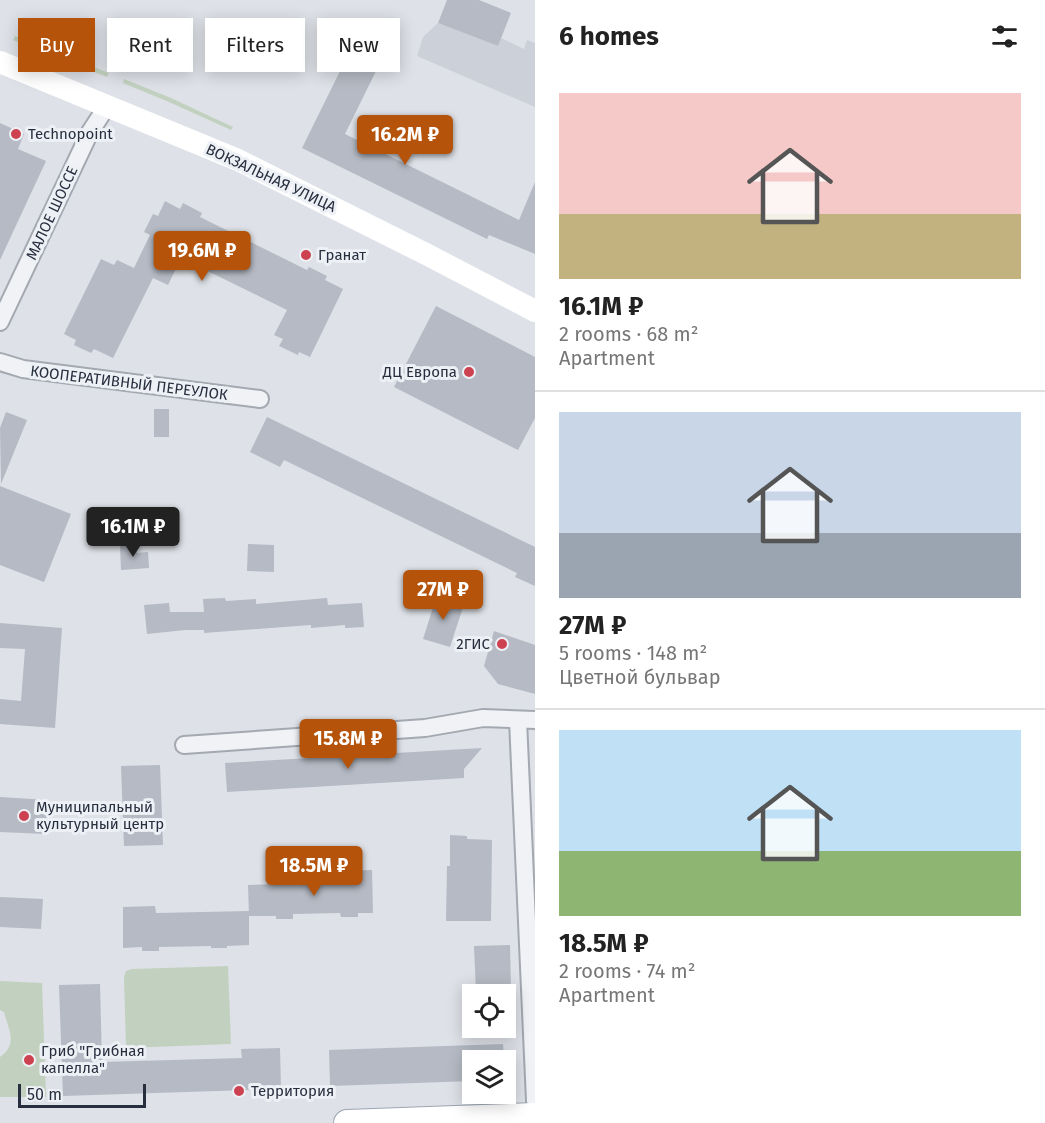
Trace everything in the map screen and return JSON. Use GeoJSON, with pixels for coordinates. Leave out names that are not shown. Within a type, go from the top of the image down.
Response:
{"type":"FeatureCollection","features":[{"type":"Feature","properties":{"kind":"main road","name":"ВОКЗАЛЬНАЯ УЛИЦА"},"geometry":{"type":"LineString","coordinates":[[0,62],[238,160],[535,311]]}},
{"type":"Feature","properties":{"kind":"main road"},"geometry":{"type":"LineString","coordinates":[[347,1123],[535,1116]]}},
{"type":"Feature","properties":{"kind":"street","name":"МАЛОЕ ШОССЕ"},"geometry":{"type":"LineString","coordinates":[[0,322],[90,132],[107,106]]}},
{"type":"Feature","properties":{"kind":"street","name":"КООПЕРАТИВНЫЙ ПЕРЕУЛОК"},"geometry":{"type":"LineString","coordinates":[[0,362],[23,369],[260,399]]}},
{"type":"Feature","properties":{"kind":"street"},"geometry":{"type":"LineString","coordinates":[[184,745],[424,728],[483,718],[527,720],[535,1101]]}},
{"type":"Feature","properties":{"kind":"shaded area"},"geometry":{"type":"Polygon","coordinates":[[[438,23],[498,46],[501,38],[524,49],[527,40],[535,43],[535,107],[417,56],[423,37],[438,23]]]}},
{"type":"Feature","properties":{"kind":"green space"},"geometry":{"type":"Polygon","coordinates":[[[95,67],[109,73],[107,77],[94,72],[95,67]]]}},
{"type":"Feature","properties":{"kind":"green space"},"geometry":{"type":"Polygon","coordinates":[[[124,79],[233,127],[231,130],[123,83],[124,79]]]}},
{"type":"Feature","properties":{"kind":"green space"},"geometry":{"type":"Polygon","coordinates":[[[228,966],[231,1044],[126,1048],[124,977],[126,971],[228,966]]]}},
{"type":"Feature","properties":{"kind":"green space"},"geometry":{"type":"Polygon","coordinates":[[[0,981],[42,983],[46,1097],[0,1097],[0,1057],[9,1047],[11,1037],[4,1012],[0,1010],[0,981]]]}},
{"type":"Feature","properties":{"kind":"building"},"geometry":{"type":"Polygon","coordinates":[[[447,0],[479,0],[511,13],[498,46],[438,23],[447,0]]]}},
{"type":"Feature","properties":{"kind":"building"},"geometry":{"type":"Polygon","coordinates":[[[340,72],[376,72],[345,134],[519,220],[535,182],[535,254],[489,235],[487,239],[302,148],[340,72]]]}},
{"type":"Feature","properties":{"kind":"building"},"geometry":{"type":"Polygon","coordinates":[[[0,123],[24,134],[18,149],[46,161],[0,260],[0,123]]]}},
{"type":"Feature","properties":{"kind":"building"},"geometry":{"type":"Polygon","coordinates":[[[165,201],[180,209],[183,203],[202,213],[200,217],[307,270],[309,267],[327,276],[325,280],[343,289],[310,357],[299,352],[298,355],[279,346],[283,339],[274,335],[287,310],[181,258],[168,285],[153,278],[113,358],[94,349],[91,353],[74,345],[76,340],[64,334],[101,259],[114,265],[117,260],[134,268],[150,235],[144,232],[153,214],[158,216],[165,201]]]}},
{"type":"Feature","properties":{"kind":"building","name":"ДЦ Европа"},"geometry":{"type":"Polygon","coordinates":[[[436,306],[535,357],[535,418],[518,450],[394,387],[436,306]]]}},
{"type":"Feature","properties":{"kind":"building"},"geometry":{"type":"Polygon","coordinates":[[[154,409],[169,409],[169,437],[154,437],[154,409]]]}},
{"type":"Feature","properties":{"kind":"building"},"geometry":{"type":"Polygon","coordinates":[[[6,412],[27,420],[1,484],[0,428],[6,412]]]}},
{"type":"Feature","properties":{"kind":"building"},"geometry":{"type":"Polygon","coordinates":[[[267,417],[535,547],[535,586],[515,577],[517,573],[284,460],[280,467],[250,452],[267,417]]]}},
{"type":"Feature","properties":{"kind":"building"},"geometry":{"type":"Polygon","coordinates":[[[0,486],[71,514],[44,582],[0,565],[0,486]]]}},
{"type":"Feature","properties":{"kind":"building"},"geometry":{"type":"Polygon","coordinates":[[[137,544],[137,553],[148,552],[149,568],[121,570],[120,545],[137,544]]]}},
{"type":"Feature","properties":{"kind":"building"},"geometry":{"type":"Polygon","coordinates":[[[248,544],[274,545],[274,572],[247,571],[248,544]]]}},
{"type":"Feature","properties":{"kind":"building"},"geometry":{"type":"Polygon","coordinates":[[[437,595],[464,604],[450,647],[423,639],[437,595]]]}},
{"type":"Feature","properties":{"kind":"building"},"geometry":{"type":"Polygon","coordinates":[[[225,598],[226,601],[256,599],[256,604],[327,598],[328,605],[362,603],[364,627],[345,628],[345,625],[311,628],[311,625],[204,633],[204,630],[185,630],[147,634],[144,605],[169,603],[170,612],[204,612],[203,599],[225,598]]]}},
{"type":"Feature","properties":{"kind":"building"},"geometry":{"type":"Polygon","coordinates":[[[0,623],[62,628],[55,728],[0,724],[0,699],[21,701],[25,649],[0,648],[0,623]]]}},
{"type":"Feature","properties":{"kind":"building"},"geometry":{"type":"Polygon","coordinates":[[[494,631],[535,645],[535,694],[498,684],[484,666],[494,631]]]}},
{"type":"Feature","properties":{"kind":"building"},"geometry":{"type":"Polygon","coordinates":[[[482,748],[464,769],[464,778],[227,792],[225,763],[482,748]]]}},
{"type":"Feature","properties":{"kind":"building"},"geometry":{"type":"Polygon","coordinates":[[[160,765],[163,845],[124,846],[121,766],[160,765]]]}},
{"type":"Feature","properties":{"kind":"building","name":"Муниципальный культурный центр"},"geometry":{"type":"Polygon","coordinates":[[[0,797],[48,800],[46,834],[0,832],[0,797]]]}},
{"type":"Feature","properties":{"kind":"building"},"geometry":{"type":"Polygon","coordinates":[[[450,835],[467,836],[467,839],[492,840],[491,921],[446,921],[450,835]]]}},
{"type":"Feature","properties":{"kind":"building"},"geometry":{"type":"Polygon","coordinates":[[[372,870],[373,913],[358,913],[358,917],[341,917],[340,913],[293,914],[293,919],[276,919],[276,916],[249,916],[248,885],[342,882],[342,871],[372,870]]]}},
{"type":"Feature","properties":{"kind":"building"},"geometry":{"type":"Polygon","coordinates":[[[0,897],[43,899],[41,929],[0,927],[0,897]]]}},
{"type":"Feature","properties":{"kind":"building"},"geometry":{"type":"Polygon","coordinates":[[[155,906],[156,913],[249,911],[249,945],[227,946],[227,948],[159,947],[159,951],[142,951],[142,947],[123,948],[123,907],[155,906]]]}},
{"type":"Feature","properties":{"kind":"building"},"geometry":{"type":"Polygon","coordinates":[[[510,945],[511,984],[476,984],[474,946],[510,945]]]}},
{"type":"Feature","properties":{"kind":"building"},"geometry":{"type":"Polygon","coordinates":[[[100,984],[102,1062],[242,1058],[241,1049],[280,1048],[281,1089],[63,1096],[59,985],[100,984]]]}},
{"type":"Feature","properties":{"kind":"building"},"geometry":{"type":"Polygon","coordinates":[[[503,1044],[503,1050],[462,1050],[462,1081],[330,1086],[329,1050],[503,1044]]]}},
{"type":"Feature","properties":{"kind":"place","name":"Technopoint"},"geometry":{"type":"Point","coordinates":[16,134]}},
{"type":"Feature","properties":{"kind":"place","name":"Гранат"},"geometry":{"type":"Point","coordinates":[306,255]}},
{"type":"Feature","properties":{"kind":"place","name":"ДЦ Европа"},"geometry":{"type":"Point","coordinates":[469,372]}},
{"type":"Feature","properties":{"kind":"place","name":"2ГИС"},"geometry":{"type":"Point","coordinates":[502,644]}},
{"type":"Feature","properties":{"kind":"place","name":"Муниципальный культурный центр"},"geometry":{"type":"Point","coordinates":[24,816]}},
{"type":"Feature","properties":{"kind":"place","name":"Гриб \"Грибная капелла\""},"geometry":{"type":"Point","coordinates":[29,1060]}},
{"type":"Feature","properties":{"kind":"place","name":"Территория"},"geometry":{"type":"Point","coordinates":[239,1091]}}]}
